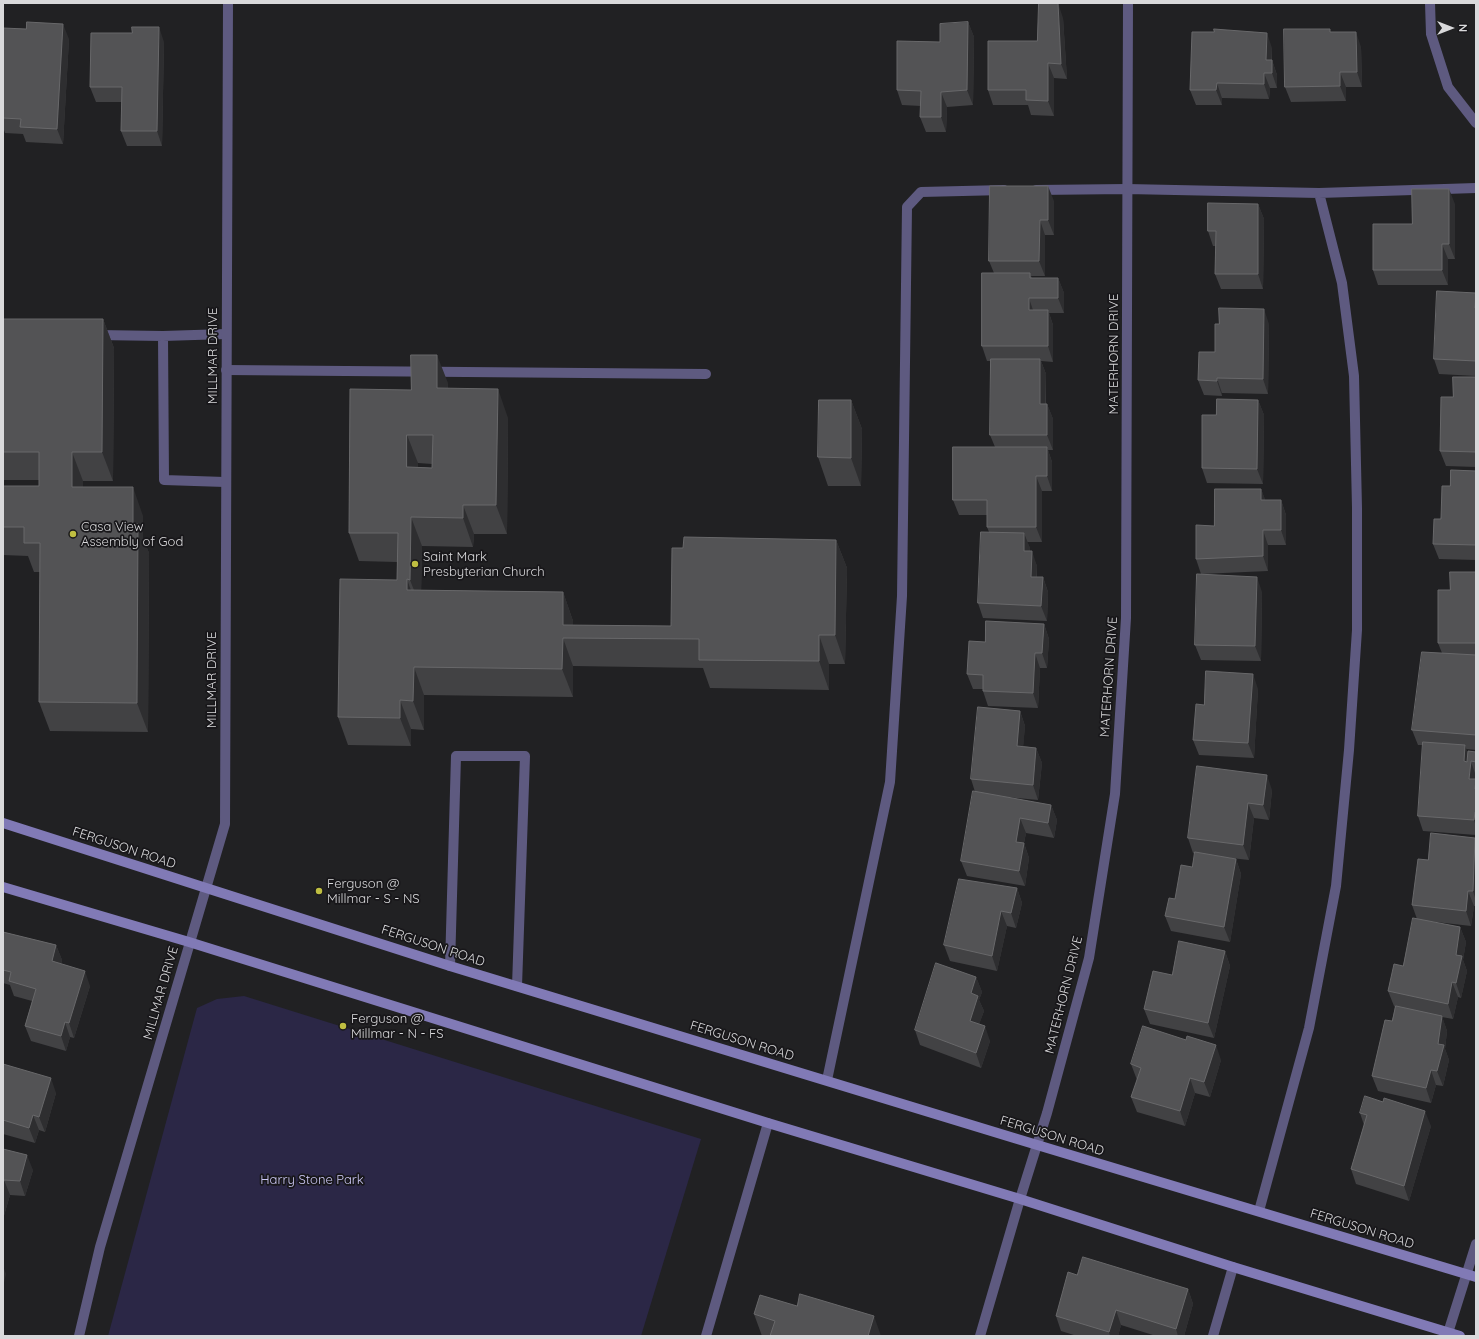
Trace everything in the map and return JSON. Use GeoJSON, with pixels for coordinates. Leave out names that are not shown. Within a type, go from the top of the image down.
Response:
{"type":"FeatureCollection","features":[{"type":"Feature","properties":{"kind":"main road","name":"FERGUSON ROAD"},"geometry":{"type":"LineString","coordinates":[[3,823],[450,966],[1471,1276]]}},
{"type":"Feature","properties":{"kind":"main road"},"geometry":{"type":"LineString","coordinates":[[3,887],[189,942],[768,1122],[1020,1198],[1233,1267],[1448,1334],[1460,1336]]}},
{"type":"Feature","properties":{"kind":"street","name":"MILLMAR DRIVE"},"geometry":{"type":"LineString","coordinates":[[79,1336],[100,1247],[225,824],[225,482],[228,3]]}},
{"type":"Feature","properties":{"kind":"street","name":"MATERHORN DRIVE"},"geometry":{"type":"LineString","coordinates":[[980,1336],[1020,1198],[1048,1113],[1089,958],[1115,794],[1126,618],[1128,3]]}},
{"type":"Feature","properties":{"kind":"street"},"geometry":{"type":"LineString","coordinates":[[1430,3],[1431,34],[1448,87],[1476,123]]}},
{"type":"Feature","properties":{"kind":"street"},"geometry":{"type":"LineString","coordinates":[[828,1080],[890,782],[902,596],[907,207],[921,192],[1127,189],[1319,193],[1476,188]]}},
{"type":"Feature","properties":{"kind":"street"},"geometry":{"type":"LineString","coordinates":[[1259,1211],[1309,1028],[1336,886],[1349,750],[1358,630],[1358,508],[1354,376],[1342,283],[1319,193]]}},
{"type":"Feature","properties":{"kind":"street"},"geometry":{"type":"LineString","coordinates":[[91,335],[163,336],[226,334]]}},
{"type":"Feature","properties":{"kind":"street"},"geometry":{"type":"LineString","coordinates":[[163,336],[164,480],[225,482]]}},
{"type":"Feature","properties":{"kind":"street"},"geometry":{"type":"LineString","coordinates":[[226,370],[706,374]]}},
{"type":"Feature","properties":{"kind":"street"},"geometry":{"type":"LineString","coordinates":[[450,966],[456,756],[525,756],[518,986]]}},
{"type":"Feature","properties":{"kind":"street"},"geometry":{"type":"LineString","coordinates":[[706,1336],[768,1122]]}},
{"type":"Feature","properties":{"kind":"street"},"geometry":{"type":"LineString","coordinates":[[1448,1334],[1471,1276],[1476,1244]]}},
{"type":"Feature","properties":{"kind":"street"},"geometry":{"type":"LineString","coordinates":[[1213,1336],[1233,1267]]}},
{"type":"Feature","properties":{"kind":"green space","name":"Harry Stone Park"},"geometry":{"type":"Polygon","coordinates":[[[244,996],[701,1139],[641,1336],[108,1336],[197,1008],[217,999],[244,996]]]}},
{"type":"Feature","properties":{"kind":"building"},"geometry":{"type":"Polygon","coordinates":[[[1039,3],[1058,3],[1061,64],[1048,63],[1048,101],[1026,100],[1026,90],[988,90],[988,41],[1037,41],[1039,3]]]}},
{"type":"Feature","properties":{"kind":"building"},"geometry":{"type":"Polygon","coordinates":[[[27,22],[63,24],[57,129],[20,127],[21,119],[3,118],[3,28],[26,29],[27,22]]]}},
{"type":"Feature","properties":{"kind":"building"},"geometry":{"type":"Polygon","coordinates":[[[968,22],[967,90],[941,92],[941,117],[920,117],[921,91],[897,90],[897,41],[940,42],[940,24],[968,22]]]}},
{"type":"Feature","properties":{"kind":"building"},"geometry":{"type":"Polygon","coordinates":[[[132,27],[159,27],[157,131],[121,131],[122,87],[90,87],[91,33],[132,33],[132,27]]]}},
{"type":"Feature","properties":{"kind":"building"},"geometry":{"type":"Polygon","coordinates":[[[1214,29],[1267,33],[1266,60],[1272,60],[1272,73],[1264,73],[1264,84],[1217,83],[1216,90],[1190,90],[1192,32],[1214,32],[1214,29]]]}},
{"type":"Feature","properties":{"kind":"building"},"geometry":{"type":"Polygon","coordinates":[[[1284,29],[1330,29],[1330,32],[1356,32],[1357,72],[1340,72],[1340,86],[1285,87],[1284,29]]]}},
{"type":"Feature","properties":{"kind":"building"},"geometry":{"type":"Polygon","coordinates":[[[990,186],[1048,186],[1048,220],[1040,220],[1039,261],[989,261],[990,186]]]}},
{"type":"Feature","properties":{"kind":"building"},"geometry":{"type":"Polygon","coordinates":[[[1412,189],[1449,189],[1449,244],[1442,244],[1442,270],[1373,270],[1373,224],[1412,224],[1412,189]]]}},
{"type":"Feature","properties":{"kind":"building"},"geometry":{"type":"Polygon","coordinates":[[[1208,203],[1258,204],[1258,274],[1215,274],[1216,231],[1208,231],[1208,203]]]}},
{"type":"Feature","properties":{"kind":"building"},"geometry":{"type":"Polygon","coordinates":[[[982,273],[1030,273],[1030,278],[1058,278],[1058,298],[1029,298],[1029,310],[1048,310],[1048,346],[982,346],[982,273]]]}},
{"type":"Feature","properties":{"kind":"building"},"geometry":{"type":"Polygon","coordinates":[[[1437,291],[1476,293],[1476,361],[1434,359],[1437,291]]]}},
{"type":"Feature","properties":{"kind":"building"},"geometry":{"type":"Polygon","coordinates":[[[1219,308],[1264,309],[1263,379],[1217,378],[1217,381],[1198,380],[1199,352],[1215,352],[1215,324],[1219,324],[1219,308]]]}},
{"type":"Feature","properties":{"kind":"building","name":"Casa View Assembly of God"},"geometry":{"type":"Polygon","coordinates":[[[3,319],[103,319],[102,452],[72,452],[72,487],[133,487],[133,524],[138,524],[137,703],[39,702],[40,543],[24,543],[24,527],[3,527],[3,486],[39,486],[39,452],[3,452],[3,319]]]}},
{"type":"Feature","properties":{"kind":"building","name":"Saint Mark Presbyterian Church"},"geometry":{"type":"Polygon","coordinates":[[[411,355],[437,355],[437,388],[498,389],[496,505],[463,505],[463,518],[411,517],[410,580],[407,579],[407,590],[563,592],[563,625],[671,626],[672,548],[683,548],[684,537],[836,540],[835,635],[819,635],[819,661],[699,660],[699,639],[563,638],[562,669],[414,667],[413,701],[400,700],[400,718],[338,717],[340,579],[397,580],[398,533],[349,533],[350,389],[411,390],[411,355]],[[407,435],[407,467],[432,468],[433,435],[407,435]]]}},
{"type":"Feature","properties":{"kind":"building"},"geometry":{"type":"Polygon","coordinates":[[[991,359],[1040,359],[1040,404],[1047,404],[1047,435],[990,435],[991,359]]]}},
{"type":"Feature","properties":{"kind":"building"},"geometry":{"type":"Polygon","coordinates":[[[1453,377],[1476,377],[1476,452],[1440,451],[1441,397],[1453,397],[1453,377]]]}},
{"type":"Feature","properties":{"kind":"building"},"geometry":{"type":"Polygon","coordinates":[[[1217,399],[1258,400],[1257,469],[1202,468],[1202,415],[1216,415],[1217,399]]]}},
{"type":"Feature","properties":{"kind":"building"},"geometry":{"type":"Polygon","coordinates":[[[819,400],[851,400],[851,458],[818,457],[819,400]]]}},
{"type":"Feature","properties":{"kind":"building"},"geometry":{"type":"Polygon","coordinates":[[[953,447],[1047,447],[1047,476],[1036,476],[1036,527],[987,527],[987,500],[953,500],[953,447]]]}},
{"type":"Feature","properties":{"kind":"building"},"geometry":{"type":"Polygon","coordinates":[[[1451,470],[1476,471],[1476,545],[1433,544],[1434,519],[1441,519],[1442,486],[1450,486],[1451,470]]]}},
{"type":"Feature","properties":{"kind":"building"},"geometry":{"type":"Polygon","coordinates":[[[1215,489],[1261,489],[1261,500],[1281,500],[1281,530],[1263,530],[1263,556],[1196,559],[1196,525],[1214,526],[1215,489]]]}},
{"type":"Feature","properties":{"kind":"building"},"geometry":{"type":"Polygon","coordinates":[[[981,532],[1024,533],[1024,551],[1032,551],[1031,577],[1043,577],[1041,606],[978,603],[981,532]]]}},
{"type":"Feature","properties":{"kind":"building"},"geometry":{"type":"Polygon","coordinates":[[[1450,572],[1476,572],[1476,643],[1438,643],[1438,590],[1450,590],[1450,572]]]}},
{"type":"Feature","properties":{"kind":"building"},"geometry":{"type":"Polygon","coordinates":[[[1197,574],[1257,577],[1255,646],[1195,645],[1197,574]]]}},
{"type":"Feature","properties":{"kind":"building"},"geometry":{"type":"Polygon","coordinates":[[[986,621],[1044,624],[1042,653],[1035,653],[1033,693],[983,691],[983,675],[967,674],[969,641],[985,642],[986,621]]]}},
{"type":"Feature","properties":{"kind":"building"},"geometry":{"type":"Polygon","coordinates":[[[1422,652],[1476,655],[1476,735],[1412,730],[1422,652]]]}},
{"type":"Feature","properties":{"kind":"building"},"geometry":{"type":"Polygon","coordinates":[[[1206,671],[1253,674],[1248,743],[1193,740],[1196,704],[1204,705],[1206,671]]]}},
{"type":"Feature","properties":{"kind":"building"},"geometry":{"type":"Polygon","coordinates":[[[978,707],[1020,711],[1017,746],[1036,748],[1033,785],[971,779],[978,707]]]}},
{"type":"Feature","properties":{"kind":"building"},"geometry":{"type":"Polygon","coordinates":[[[1423,742],[1465,745],[1464,761],[1467,762],[1468,751],[1476,752],[1476,762],[1471,761],[1469,779],[1476,779],[1476,813],[1475,812],[1474,820],[1418,816],[1423,742]]]}},
{"type":"Feature","properties":{"kind":"building"},"geometry":{"type":"Polygon","coordinates":[[[1197,766],[1267,775],[1263,805],[1248,803],[1243,845],[1188,838],[1197,766]]]}},
{"type":"Feature","properties":{"kind":"building"},"geometry":{"type":"Polygon","coordinates":[[[973,791],[1051,805],[1048,823],[1020,818],[1016,842],[1024,843],[1019,871],[961,861],[973,791]]]}},
{"type":"Feature","properties":{"kind":"building"},"geometry":{"type":"Polygon","coordinates":[[[1431,833],[1475,838],[1473,891],[1468,891],[1466,911],[1412,905],[1418,859],[1428,860],[1431,833]]]}},
{"type":"Feature","properties":{"kind":"building"},"geometry":{"type":"Polygon","coordinates":[[[1195,852],[1236,859],[1224,927],[1165,916],[1169,898],[1175,899],[1181,865],[1192,867],[1195,852]]]}},
{"type":"Feature","properties":{"kind":"building"},"geometry":{"type":"Polygon","coordinates":[[[959,879],[1017,888],[1011,913],[1001,911],[992,956],[944,945],[959,879]]]}},
{"type":"Feature","properties":{"kind":"building"},"geometry":{"type":"Polygon","coordinates":[[[1413,918],[1460,927],[1456,955],[1462,956],[1456,983],[1452,982],[1448,1004],[1388,991],[1394,964],[1403,966],[1413,918]]]}},
{"type":"Feature","properties":{"kind":"building"},"geometry":{"type":"Polygon","coordinates":[[[3,932],[56,945],[52,961],[85,971],[69,1023],[65,1022],[61,1036],[25,1026],[36,989],[9,981],[11,972],[3,970],[3,932]]]}},
{"type":"Feature","properties":{"kind":"building"},"geometry":{"type":"Polygon","coordinates":[[[1179,941],[1225,951],[1208,1023],[1144,1009],[1153,971],[1172,975],[1179,941]]]}},
{"type":"Feature","properties":{"kind":"building"},"geometry":{"type":"Polygon","coordinates":[[[936,963],[976,977],[971,993],[978,996],[970,1021],[985,1026],[976,1053],[915,1030],[936,963]]]}},
{"type":"Feature","properties":{"kind":"building"},"geometry":{"type":"Polygon","coordinates":[[[1396,1006],[1442,1016],[1438,1044],[1444,1045],[1437,1071],[1431,1070],[1426,1088],[1372,1076],[1385,1020],[1392,1021],[1396,1006]]]}},
{"type":"Feature","properties":{"kind":"building"},"geometry":{"type":"Polygon","coordinates":[[[1143,1026],[1186,1040],[1187,1036],[1216,1045],[1204,1082],[1190,1078],[1180,1111],[1131,1097],[1141,1068],[1131,1064],[1143,1026]]]}},
{"type":"Feature","properties":{"kind":"building"},"geometry":{"type":"Polygon","coordinates":[[[3,1064],[51,1078],[39,1117],[33,1115],[29,1128],[3,1120],[3,1064]]]}},
{"type":"Feature","properties":{"kind":"building"},"geometry":{"type":"Polygon","coordinates":[[[1365,1096],[1383,1102],[1384,1098],[1425,1111],[1404,1186],[1351,1169],[1367,1115],[1360,1113],[1365,1096]]]}},
{"type":"Feature","properties":{"kind":"building"},"geometry":{"type":"Polygon","coordinates":[[[3,1149],[27,1155],[20,1181],[4,1180],[3,1184],[3,1149]]]}},
{"type":"Feature","properties":{"kind":"building"},"geometry":{"type":"Polygon","coordinates":[[[1083,1257],[1188,1289],[1176,1329],[1116,1310],[1109,1332],[1056,1316],[1068,1272],[1077,1275],[1083,1257]]]}},
{"type":"Feature","properties":{"kind":"building"},"geometry":{"type":"Polygon","coordinates":[[[800,1294],[874,1316],[868,1336],[770,1336],[775,1321],[754,1314],[760,1295],[797,1306],[800,1294]]]}},
{"type":"Feature","properties":{"kind":"place","name":"Casa View Assembly of God"},"geometry":{"type":"Point","coordinates":[73,534]}},
{"type":"Feature","properties":{"kind":"place","name":"Saint Mark Presbyterian Church"},"geometry":{"type":"Point","coordinates":[415,564]}},
{"type":"Feature","properties":{"kind":"place","name":"Ferguson @ Millmar - S - NS"},"geometry":{"type":"Point","coordinates":[319,891]}},
{"type":"Feature","properties":{"kind":"place","name":"Ferguson @ Millmar - N - FS"},"geometry":{"type":"Point","coordinates":[343,1026]}}]}
